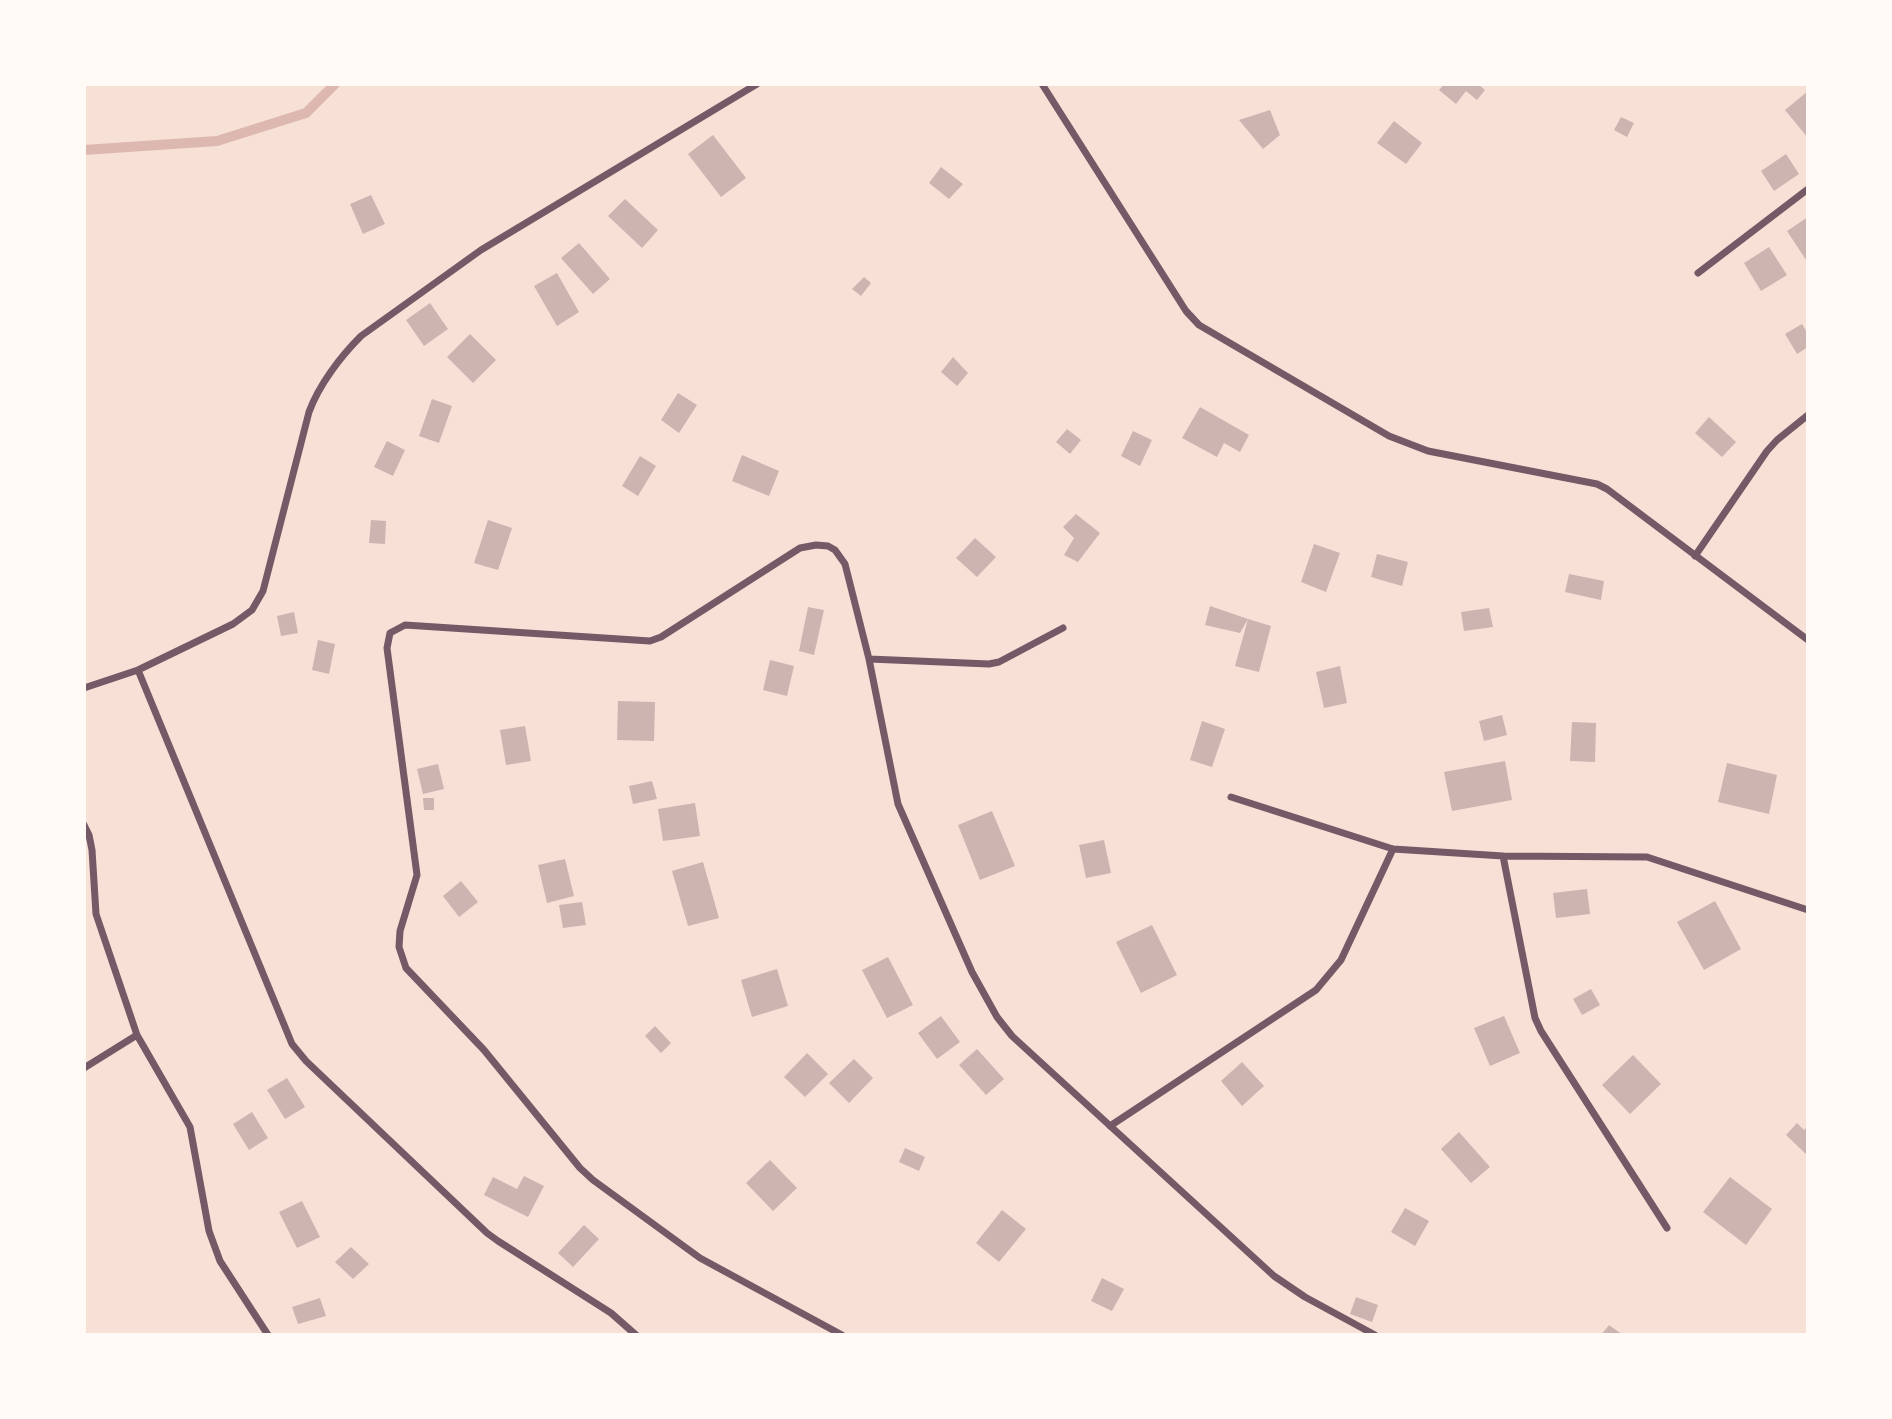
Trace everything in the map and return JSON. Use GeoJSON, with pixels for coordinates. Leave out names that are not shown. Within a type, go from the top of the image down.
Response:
{"type":"FeatureCollection","features":[{"type":"Feature","properties":{"kind":"street"},"geometry":{"type":"LineString","coordinates":[[84,688],[138,670],[233,624],[252,610],[263,591],[314,397],[361,335],[481,250],[757,84]]}},
{"type":"Feature","properties":{"kind":"street"},"geometry":{"type":"LineString","coordinates":[[1042,84],[1186,311],[1199,325],[1389,436],[1428,451],[1597,484],[1607,489],[1808,640]]}},
{"type":"Feature","properties":{"kind":"street"},"geometry":{"type":"LineString","coordinates":[[1698,273],[1808,189]]}},
{"type":"Feature","properties":{"kind":"street"},"geometry":{"type":"LineString","coordinates":[[1695,556],[1767,451],[1808,415]]}},
{"type":"Feature","properties":{"kind":"street"},"geometry":{"type":"LineString","coordinates":[[842,1335],[700,1258],[593,1180],[580,1168],[484,1050],[406,968],[399,947],[400,931],[417,875],[387,648],[390,633],[405,625],[650,640],[661,638],[800,548],[828,546],[835,550],[845,564],[869,659],[898,804],[972,972],[997,1017],[1012,1036],[1274,1276],[1375,1335]]}},
{"type":"Feature","properties":{"kind":"street"},"geometry":{"type":"LineString","coordinates":[[869,659],[999,663],[1063,628]]}},
{"type":"Feature","properties":{"kind":"street"},"geometry":{"type":"LineString","coordinates":[[138,670],[292,1044],[306,1061],[487,1233],[611,1313],[636,1335]]}},
{"type":"Feature","properties":{"kind":"street"},"geometry":{"type":"LineString","coordinates":[[1231,797],[1393,849],[1503,856],[1647,857],[1808,910]]}},
{"type":"Feature","properties":{"kind":"street"},"geometry":{"type":"LineString","coordinates":[[84,825],[92,850],[96,914],[137,1035],[190,1127],[209,1231],[220,1261],[268,1335]]}},
{"type":"Feature","properties":{"kind":"street"},"geometry":{"type":"LineString","coordinates":[[1110,1126],[1316,990],[1341,960],[1393,849]]}},
{"type":"Feature","properties":{"kind":"street"},"geometry":{"type":"LineString","coordinates":[[1503,856],[1535,1018],[1667,1228]]}},
{"type":"Feature","properties":{"kind":"street"},"geometry":{"type":"LineString","coordinates":[[84,1068],[137,1035]]}},
{"type":"Feature","properties":{"kind":"building"},"geometry":{"type":"Polygon","coordinates":[[[1444,84],[1478,84],[1485,90],[1477,100],[1466,91],[1456,104],[1439,90],[1444,84]]]}},
{"type":"Feature","properties":{"kind":"building"},"geometry":{"type":"Polygon","coordinates":[[[1808,91],[1808,138],[1785,110],[1808,91]]]}},
{"type":"Feature","properties":{"kind":"building"},"geometry":{"type":"Polygon","coordinates":[[[1270,110],[1280,135],[1263,149],[1239,120],[1270,110]]]}},
{"type":"Feature","properties":{"kind":"building"},"geometry":{"type":"Polygon","coordinates":[[[1621,117],[1634,123],[1627,137],[1614,130],[1621,117]]]}},
{"type":"Feature","properties":{"kind":"building"},"geometry":{"type":"Polygon","coordinates":[[[1394,121],[1422,143],[1406,164],[1377,143],[1394,121]]]}},
{"type":"Feature","properties":{"kind":"building"},"geometry":{"type":"Polygon","coordinates":[[[713,135],[746,178],[721,197],[688,154],[713,135]]]}},
{"type":"Feature","properties":{"kind":"building"},"geometry":{"type":"Polygon","coordinates":[[[1786,154],[1799,174],[1774,191],[1761,171],[1786,154]]]}},
{"type":"Feature","properties":{"kind":"building"},"geometry":{"type":"Polygon","coordinates":[[[941,167],[963,184],[949,199],[929,183],[941,167]]]}},
{"type":"Feature","properties":{"kind":"building"},"geometry":{"type":"Polygon","coordinates":[[[371,195],[385,224],[363,234],[350,204],[371,195]]]}},
{"type":"Feature","properties":{"kind":"building"},"geometry":{"type":"Polygon","coordinates":[[[625,199],[658,230],[642,248],[608,216],[625,199]]]}},
{"type":"Feature","properties":{"kind":"building"},"geometry":{"type":"Polygon","coordinates":[[[1808,217],[1808,258],[1806,260],[1787,231],[1808,217]]]}},
{"type":"Feature","properties":{"kind":"building"},"geometry":{"type":"Polygon","coordinates":[[[579,243],[610,279],[593,294],[561,258],[579,243]]]}},
{"type":"Feature","properties":{"kind":"building"},"geometry":{"type":"Polygon","coordinates":[[[1769,247],[1787,275],[1761,291],[1744,263],[1769,247]]]}},
{"type":"Feature","properties":{"kind":"building"},"geometry":{"type":"Polygon","coordinates":[[[557,273],[579,312],[557,326],[534,286],[557,273]]]}},
{"type":"Feature","properties":{"kind":"building"},"geometry":{"type":"Polygon","coordinates":[[[864,277],[871,283],[861,296],[852,289],[864,277]]]}},
{"type":"Feature","properties":{"kind":"building"},"geometry":{"type":"Polygon","coordinates":[[[430,303],[448,329],[424,346],[406,320],[430,303]]]}},
{"type":"Feature","properties":{"kind":"building"},"geometry":{"type":"Polygon","coordinates":[[[1802,324],[1808,334],[1808,347],[1797,354],[1785,334],[1802,324]]]}},
{"type":"Feature","properties":{"kind":"building"},"geometry":{"type":"Polygon","coordinates":[[[470,334],[496,360],[473,383],[447,357],[470,334]]]}},
{"type":"Feature","properties":{"kind":"building"},"geometry":{"type":"Polygon","coordinates":[[[953,357],[968,373],[957,386],[941,372],[953,357]]]}},
{"type":"Feature","properties":{"kind":"building"},"geometry":{"type":"Polygon","coordinates":[[[678,393],[697,405],[679,433],[661,420],[678,393]]]}},
{"type":"Feature","properties":{"kind":"building"},"geometry":{"type":"Polygon","coordinates":[[[432,399],[452,406],[439,443],[419,436],[432,399]]]}},
{"type":"Feature","properties":{"kind":"building"},"geometry":{"type":"Polygon","coordinates":[[[1200,407],[1249,435],[1240,452],[1224,443],[1217,457],[1182,438],[1200,407]]]}},
{"type":"Feature","properties":{"kind":"building"},"geometry":{"type":"Polygon","coordinates":[[[1709,417],[1736,442],[1722,457],[1695,433],[1709,417]]]}},
{"type":"Feature","properties":{"kind":"building"},"geometry":{"type":"Polygon","coordinates":[[[1067,429],[1081,440],[1070,454],[1056,442],[1067,429]]]}},
{"type":"Feature","properties":{"kind":"building"},"geometry":{"type":"Polygon","coordinates":[[[1133,431],[1152,440],[1140,466],[1121,456],[1133,431]]]}},
{"type":"Feature","properties":{"kind":"building"},"geometry":{"type":"Polygon","coordinates":[[[387,441],[405,450],[393,476],[374,467],[387,441]]]}},
{"type":"Feature","properties":{"kind":"building"},"geometry":{"type":"Polygon","coordinates":[[[742,455],[779,471],[769,496],[732,481],[742,455]]]}},
{"type":"Feature","properties":{"kind":"building"},"geometry":{"type":"Polygon","coordinates":[[[640,456],[656,466],[638,496],[622,486],[640,456]]]}},
{"type":"Feature","properties":{"kind":"building"},"geometry":{"type":"Polygon","coordinates":[[[1076,514],[1100,533],[1078,562],[1064,555],[1074,538],[1063,527],[1076,514]]]}},
{"type":"Feature","properties":{"kind":"building"},"geometry":{"type":"Polygon","coordinates":[[[371,520],[386,521],[385,544],[369,543],[371,520]]]}},
{"type":"Feature","properties":{"kind":"building"},"geometry":{"type":"Polygon","coordinates":[[[488,520],[512,528],[498,570],[474,563],[488,520]]]}},
{"type":"Feature","properties":{"kind":"building"},"geometry":{"type":"Polygon","coordinates":[[[975,538],[996,557],[977,577],[956,558],[975,538]]]}},
{"type":"Feature","properties":{"kind":"building"},"geometry":{"type":"Polygon","coordinates":[[[1314,544],[1340,553],[1326,592],[1301,582],[1314,544]]]}},
{"type":"Feature","properties":{"kind":"building"},"geometry":{"type":"Polygon","coordinates":[[[1377,554],[1408,562],[1402,586],[1371,577],[1377,554]]]}},
{"type":"Feature","properties":{"kind":"building"},"geometry":{"type":"Polygon","coordinates":[[[1569,574],[1604,581],[1601,600],[1565,592],[1569,574]]]}},
{"type":"Feature","properties":{"kind":"building"},"geometry":{"type":"Polygon","coordinates":[[[1210,606],[1248,619],[1240,633],[1205,625],[1210,606]]]}},
{"type":"Feature","properties":{"kind":"building"},"geometry":{"type":"Polygon","coordinates":[[[808,607],[824,610],[814,655],[799,651],[808,607]]]}},
{"type":"Feature","properties":{"kind":"building"},"geometry":{"type":"Polygon","coordinates":[[[1489,608],[1493,627],[1464,631],[1461,612],[1489,608]]]}},
{"type":"Feature","properties":{"kind":"building"},"geometry":{"type":"Polygon","coordinates":[[[294,612],[298,633],[281,636],[277,616],[294,612]]]}},
{"type":"Feature","properties":{"kind":"building"},"geometry":{"type":"Polygon","coordinates":[[[1248,619],[1271,626],[1259,672],[1235,666],[1248,619]]]}},
{"type":"Feature","properties":{"kind":"building"},"geometry":{"type":"Polygon","coordinates":[[[318,640],[335,644],[329,674],[312,670],[318,640]]]}},
{"type":"Feature","properties":{"kind":"building"},"geometry":{"type":"Polygon","coordinates":[[[770,660],[794,666],[787,696],[763,690],[770,660]]]}},
{"type":"Feature","properties":{"kind":"building"},"geometry":{"type":"Polygon","coordinates":[[[1340,666],[1347,703],[1324,708],[1316,672],[1340,666]]]}},
{"type":"Feature","properties":{"kind":"building"},"geometry":{"type":"Polygon","coordinates":[[[618,701],[655,702],[654,741],[617,740],[618,701]]]}},
{"type":"Feature","properties":{"kind":"building"},"geometry":{"type":"Polygon","coordinates":[[[1502,715],[1507,735],[1484,741],[1479,721],[1502,715]]]}},
{"type":"Feature","properties":{"kind":"building"},"geometry":{"type":"Polygon","coordinates":[[[1202,721],[1225,729],[1212,767],[1190,760],[1202,721]]]}},
{"type":"Feature","properties":{"kind":"building"},"geometry":{"type":"Polygon","coordinates":[[[1572,722],[1596,723],[1595,762],[1570,761],[1572,722]]]}},
{"type":"Feature","properties":{"kind":"building"},"geometry":{"type":"Polygon","coordinates":[[[525,726],[531,761],[506,765],[500,730],[525,726]]]}},
{"type":"Feature","properties":{"kind":"building"},"geometry":{"type":"Polygon","coordinates":[[[1505,761],[1512,800],[1452,811],[1444,772],[1505,761]]]}},
{"type":"Feature","properties":{"kind":"building"},"geometry":{"type":"Polygon","coordinates":[[[1727,763],[1777,775],[1769,814],[1718,802],[1727,763]]]}},
{"type":"Feature","properties":{"kind":"building"},"geometry":{"type":"Polygon","coordinates":[[[438,764],[444,789],[423,794],[417,769],[438,764]]]}},
{"type":"Feature","properties":{"kind":"building"},"geometry":{"type":"Polygon","coordinates":[[[652,781],[657,799],[633,804],[629,786],[652,781]]]}},
{"type":"Feature","properties":{"kind":"building"},"geometry":{"type":"Polygon","coordinates":[[[423,798],[434,798],[434,810],[424,810],[423,798]]]}},
{"type":"Feature","properties":{"kind":"building"},"geometry":{"type":"Polygon","coordinates":[[[695,803],[700,836],[663,841],[658,809],[695,803]]]}},
{"type":"Feature","properties":{"kind":"building"},"geometry":{"type":"Polygon","coordinates":[[[992,811],[1015,866],[980,880],[958,825],[992,811]]]}},
{"type":"Feature","properties":{"kind":"building"},"geometry":{"type":"Polygon","coordinates":[[[1104,840],[1111,873],[1086,878],[1079,845],[1104,840]]]}},
{"type":"Feature","properties":{"kind":"building"},"geometry":{"type":"Polygon","coordinates":[[[565,859],[574,896],[547,903],[538,865],[565,859]]]}},
{"type":"Feature","properties":{"kind":"building"},"geometry":{"type":"Polygon","coordinates":[[[703,862],[719,918],[688,926],[672,871],[703,862]]]}},
{"type":"Feature","properties":{"kind":"building"},"geometry":{"type":"Polygon","coordinates":[[[461,881],[478,902],[459,917],[443,896],[461,881]]]}},
{"type":"Feature","properties":{"kind":"building"},"geometry":{"type":"Polygon","coordinates":[[[1587,889],[1590,914],[1556,918],[1553,893],[1587,889]]]}},
{"type":"Feature","properties":{"kind":"building"},"geometry":{"type":"Polygon","coordinates":[[[1715,901],[1741,949],[1704,970],[1677,922],[1715,901]]]}},
{"type":"Feature","properties":{"kind":"building"},"geometry":{"type":"Polygon","coordinates":[[[582,902],[586,925],[563,928],[559,905],[582,902]]]}},
{"type":"Feature","properties":{"kind":"building"},"geometry":{"type":"Polygon","coordinates":[[[1152,925],[1177,975],[1141,993],[1116,942],[1152,925]]]}},
{"type":"Feature","properties":{"kind":"building"},"geometry":{"type":"Polygon","coordinates":[[[888,957],[913,1005],[887,1018],[862,970],[888,957]]]}},
{"type":"Feature","properties":{"kind":"building"},"geometry":{"type":"Polygon","coordinates":[[[777,969],[788,1006],[752,1017],[741,980],[777,969]]]}},
{"type":"Feature","properties":{"kind":"building"},"geometry":{"type":"Polygon","coordinates":[[[1591,989],[1600,1005],[1582,1015],[1573,999],[1591,989]]]}},
{"type":"Feature","properties":{"kind":"building"},"geometry":{"type":"Polygon","coordinates":[[[941,1016],[960,1042],[937,1059],[918,1033],[941,1016]]]}},
{"type":"Feature","properties":{"kind":"building"},"geometry":{"type":"Polygon","coordinates":[[[1504,1016],[1520,1053],[1490,1066],[1474,1028],[1504,1016]]]}},
{"type":"Feature","properties":{"kind":"building"},"geometry":{"type":"Polygon","coordinates":[[[655,1026],[671,1043],[661,1053],[645,1036],[655,1026]]]}},
{"type":"Feature","properties":{"kind":"building"},"geometry":{"type":"Polygon","coordinates":[[[977,1049],[1004,1079],[986,1095],[959,1065],[977,1049]]]}},
{"type":"Feature","properties":{"kind":"building"},"geometry":{"type":"Polygon","coordinates":[[[807,1053],[828,1074],[805,1097],[784,1077],[807,1053]]]}},
{"type":"Feature","properties":{"kind":"building"},"geometry":{"type":"Polygon","coordinates":[[[1633,1055],[1661,1084],[1630,1114],[1602,1085],[1633,1055]]]}},
{"type":"Feature","properties":{"kind":"building"},"geometry":{"type":"Polygon","coordinates":[[[854,1059],[873,1078],[849,1103],[829,1083],[854,1059]]]}},
{"type":"Feature","properties":{"kind":"building"},"geometry":{"type":"Polygon","coordinates":[[[1242,1062],[1264,1086],[1242,1106],[1221,1081],[1242,1062]]]}},
{"type":"Feature","properties":{"kind":"building"},"geometry":{"type":"Polygon","coordinates":[[[287,1078],[305,1107],[285,1119],[267,1090],[287,1078]]]}},
{"type":"Feature","properties":{"kind":"building"},"geometry":{"type":"Polygon","coordinates":[[[252,1112],[268,1138],[249,1150],[233,1124],[252,1112]]]}},
{"type":"Feature","properties":{"kind":"building"},"geometry":{"type":"Polygon","coordinates":[[[1797,1123],[1804,1130],[1808,1126],[1808,1156],[1786,1135],[1797,1123]]]}},
{"type":"Feature","properties":{"kind":"building"},"geometry":{"type":"Polygon","coordinates":[[[1459,1132],[1490,1167],[1471,1183],[1441,1149],[1459,1132]]]}},
{"type":"Feature","properties":{"kind":"building"},"geometry":{"type":"Polygon","coordinates":[[[905,1148],[925,1157],[919,1171],[899,1162],[905,1148]]]}},
{"type":"Feature","properties":{"kind":"building"},"geometry":{"type":"Polygon","coordinates":[[[770,1160],[797,1188],[773,1211],[746,1183],[770,1160]]]}},
{"type":"Feature","properties":{"kind":"building"},"geometry":{"type":"Polygon","coordinates":[[[524,1176],[544,1186],[528,1217],[484,1195],[493,1177],[517,1189],[524,1176]]]}},
{"type":"Feature","properties":{"kind":"building"},"geometry":{"type":"Polygon","coordinates":[[[1730,1177],[1772,1209],[1746,1245],[1703,1212],[1730,1177]]]}},
{"type":"Feature","properties":{"kind":"building"},"geometry":{"type":"Polygon","coordinates":[[[302,1201],[320,1237],[297,1248],[279,1212],[302,1201]]]}},
{"type":"Feature","properties":{"kind":"building"},"geometry":{"type":"Polygon","coordinates":[[[1405,1208],[1429,1221],[1415,1246],[1391,1232],[1405,1208]]]}},
{"type":"Feature","properties":{"kind":"building"},"geometry":{"type":"Polygon","coordinates":[[[1002,1210],[1026,1229],[999,1262],[976,1243],[1002,1210]]]}},
{"type":"Feature","properties":{"kind":"building"},"geometry":{"type":"Polygon","coordinates":[[[584,1225],[599,1239],[573,1267],[558,1253],[584,1225]]]}},
{"type":"Feature","properties":{"kind":"building"},"geometry":{"type":"Polygon","coordinates":[[[351,1247],[369,1264],[353,1279],[335,1262],[351,1247]]]}},
{"type":"Feature","properties":{"kind":"building"},"geometry":{"type":"Polygon","coordinates":[[[1102,1278],[1124,1289],[1112,1311],[1091,1301],[1102,1278]]]}},
{"type":"Feature","properties":{"kind":"building"},"geometry":{"type":"Polygon","coordinates":[[[1356,1297],[1378,1305],[1372,1322],[1350,1314],[1356,1297]]]}},
{"type":"Feature","properties":{"kind":"building"},"geometry":{"type":"Polygon","coordinates":[[[320,1298],[326,1316],[298,1324],[292,1307],[320,1298]]]}},
{"type":"Feature","properties":{"kind":"building"},"geometry":{"type":"Polygon","coordinates":[[[1609,1325],[1623,1335],[1601,1335],[1609,1325]]]}},
{"type":"Feature","properties":{"kind":"waterway"},"geometry":{"type":"LineString","coordinates":[[84,150],[217,141],[306,113],[335,84]]}}]}
